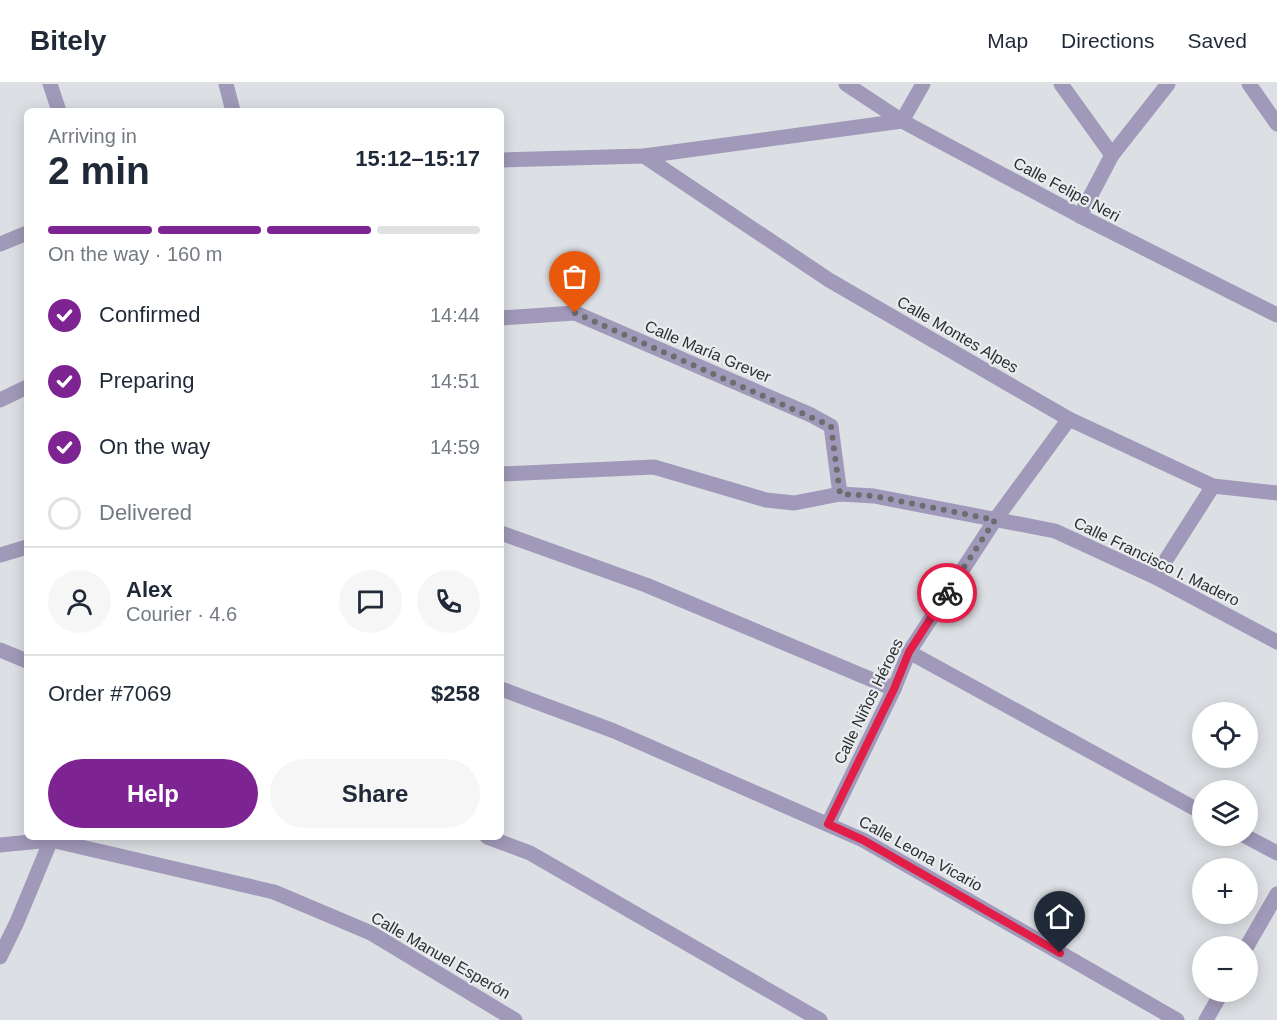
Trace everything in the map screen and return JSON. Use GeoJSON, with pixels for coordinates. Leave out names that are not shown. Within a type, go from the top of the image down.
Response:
{"type":"FeatureCollection","features":[{"type":"Feature","properties":{"kind":"street"},"geometry":{"type":"LineString","coordinates":[[50,84],[58,108]]}},
{"type":"Feature","properties":{"kind":"street"},"geometry":{"type":"LineString","coordinates":[[226,84],[232,108]]}},
{"type":"Feature","properties":{"kind":"street","name":"Calle Felipe Neri"},"geometry":{"type":"LineString","coordinates":[[846,84],[902,121],[1080,216],[1277,315]]}},
{"type":"Feature","properties":{"kind":"street"},"geometry":{"type":"LineString","coordinates":[[504,160],[645,156],[902,121],[922,84]]}},
{"type":"Feature","properties":{"kind":"street"},"geometry":{"type":"LineString","coordinates":[[1061,84],[1112,155]]}},
{"type":"Feature","properties":{"kind":"street"},"geometry":{"type":"LineString","coordinates":[[1080,216],[1112,155],[1168,84]]}},
{"type":"Feature","properties":{"kind":"street"},"geometry":{"type":"LineString","coordinates":[[1249,84],[1277,124]]}},
{"type":"Feature","properties":{"kind":"street","name":"Calle Montes Alpes"},"geometry":{"type":"LineString","coordinates":[[645,156],[829,280],[1069,419],[1213,486],[1277,493]]}},
{"type":"Feature","properties":{"kind":"street"},"geometry":{"type":"LineString","coordinates":[[0,244],[24,234]]}},
{"type":"Feature","properties":{"kind":"street","name":"Calle María Grever"},"geometry":{"type":"LineString","coordinates":[[504,318],[575,313],[811,415],[831,426],[840,494]]}},
{"type":"Feature","properties":{"kind":"street"},"geometry":{"type":"LineString","coordinates":[[0,400],[24,388]]}},
{"type":"Feature","properties":{"kind":"street","name":"Calle Niños Héroes"},"geometry":{"type":"LineString","coordinates":[[828,824],[894,689],[909,652],[995,520],[1069,419]]}},
{"type":"Feature","properties":{"kind":"street","name":"Calle Francisco I. Madero"},"geometry":{"type":"LineString","coordinates":[[504,474],[654,467],[766,500],[794,503],[840,494],[874,496],[1055,531],[1155,577],[1277,642]]}},
{"type":"Feature","properties":{"kind":"street"},"geometry":{"type":"LineString","coordinates":[[1155,577],[1213,486]]}},
{"type":"Feature","properties":{"kind":"street"},"geometry":{"type":"LineString","coordinates":[[504,533],[646,585],[894,689]]}},
{"type":"Feature","properties":{"kind":"street"},"geometry":{"type":"LineString","coordinates":[[0,555],[24,548]]}},
{"type":"Feature","properties":{"kind":"street"},"geometry":{"type":"LineString","coordinates":[[0,650],[24,660]]}},
{"type":"Feature","properties":{"kind":"street"},"geometry":{"type":"LineString","coordinates":[[909,652],[1192,807]]}},
{"type":"Feature","properties":{"kind":"street","name":"Calle Leona Vicario"},"geometry":{"type":"LineString","coordinates":[[504,690],[614,731],[863,840],[1177,1020]]}},
{"type":"Feature","properties":{"kind":"street"},"geometry":{"type":"LineString","coordinates":[[0,957],[51,840]]}},
{"type":"Feature","properties":{"kind":"street","name":"Calle Manuel Esperón"},"geometry":{"type":"LineString","coordinates":[[0,845],[51,840],[274,892],[371,933],[515,1020]]}},
{"type":"Feature","properties":{"kind":"street"},"geometry":{"type":"LineString","coordinates":[[495,840],[530,854],[820,1020]]}},
{"type":"Feature","properties":{"kind":"street"},"geometry":{"type":"LineString","coordinates":[[1258,843],[1277,853]]}},
{"type":"Feature","properties":{"kind":"street"},"geometry":{"type":"LineString","coordinates":[[1253,936],[1277,894]]}},
{"type":"Feature","properties":{"kind":"street"},"geometry":{"type":"LineString","coordinates":[[1206,1020],[1216,1002]]}},
{"type":"Feature","properties":{"kind":"way so far"},"geometry":{"type":"LineString","coordinates":[[575,313],[811,415],[831,426],[840,494],[874,496],[995,520],[947,593]]}},
{"type":"Feature","properties":{"kind":"route"},"geometry":{"type":"LineString","coordinates":[[947,593],[909,652],[894,689],[828,824],[863,840],[1060,953]]}}]}
